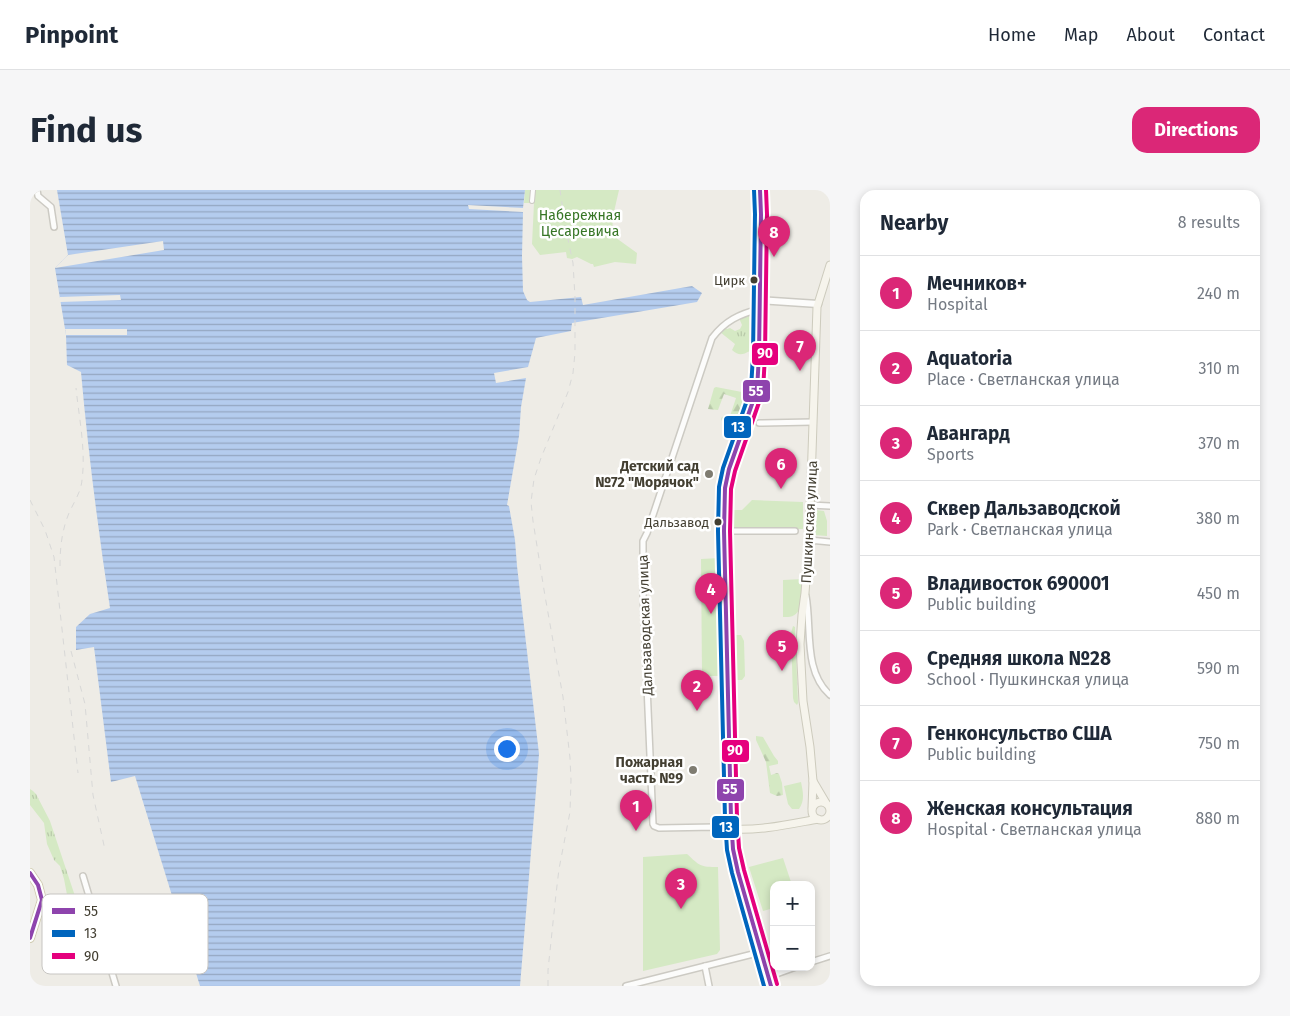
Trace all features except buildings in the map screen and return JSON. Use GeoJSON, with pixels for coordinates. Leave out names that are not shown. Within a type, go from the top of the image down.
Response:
{"type":"FeatureCollection","features":[{"type":"Feature","properties":{"kind":"main road"},"geometry":{"type":"LineString","coordinates":[[760,190],[759,362],[756,390],[729,469],[725,488],[724,531],[733,849],[771,986]]}},
{"type":"Feature","properties":{"kind":"main road","name":"Пушкинская улица"},"geometry":{"type":"LineString","coordinates":[[812,809],[813,781],[803,701],[800,644],[809,540],[818,304],[830,265]]}},
{"type":"Feature","properties":{"kind":"main road","name":"Пушкинская улица"},"geometry":{"type":"LineString","coordinates":[[813,781],[828,806]]}},
{"type":"Feature","properties":{"kind":"main road"},"geometry":{"type":"LineString","coordinates":[[731,829],[744,830],[794,824],[818,819],[828,819],[828,806],[818,802],[803,819],[794,824]]}},
{"type":"Feature","properties":{"kind":"main road"},"geometry":{"type":"LineString","coordinates":[[812,809],[813,816],[818,819]]}},
{"type":"Feature","properties":{"kind":"main road"},"geometry":{"type":"LineString","coordinates":[[30,873],[42,894],[42,900],[30,938]]}},
{"type":"Feature","properties":{"kind":"street"},"geometry":{"type":"LineString","coordinates":[[37,190],[38,196],[51,207],[54,227]]}},
{"type":"Feature","properties":{"kind":"street"},"geometry":{"type":"LineString","coordinates":[[532,201],[533,190]]}},
{"type":"Feature","properties":{"kind":"street"},"geometry":{"type":"LineString","coordinates":[[760,305],[818,304]]}},
{"type":"Feature","properties":{"kind":"street","name":"Дальзаводская улица"},"geometry":{"type":"LineString","coordinates":[[731,829],[716,827],[658,828],[652,822],[642,541],[646,535],[712,338],[719,329],[733,318],[760,305]]}},
{"type":"Feature","properties":{"kind":"street"},"geometry":{"type":"LineString","coordinates":[[759,422],[813,422]]}},
{"type":"Feature","properties":{"kind":"street"},"geometry":{"type":"LineString","coordinates":[[810,505],[830,506]]}},
{"type":"Feature","properties":{"kind":"street"},"geometry":{"type":"LineString","coordinates":[[724,531],[795,531]]}},
{"type":"Feature","properties":{"kind":"street"},"geometry":{"type":"LineString","coordinates":[[809,540],[830,542]]}},
{"type":"Feature","properties":{"kind":"street"},"geometry":{"type":"LineString","coordinates":[[805,593],[808,606],[811,652],[816,676],[821,686],[830,695]]}},
{"type":"Feature","properties":{"kind":"street"},"geometry":{"type":"LineString","coordinates":[[83,876],[88,894]]}},
{"type":"Feature","properties":{"kind":"street"},"geometry":{"type":"LineString","coordinates":[[626,986],[761,952]]}},
{"type":"Feature","properties":{"kind":"street"},"geometry":{"type":"LineString","coordinates":[[815,961],[830,956]]}},
{"type":"Feature","properties":{"kind":"street"},"geometry":{"type":"LineString","coordinates":[[705,966],[709,986]]}},
{"type":"Feature","properties":{"kind":"street"},"geometry":{"type":"LineString","coordinates":[[768,976],[784,971]]}},
{"type":"Feature","properties":{"kind":"street"},"geometry":{"type":"LineString","coordinates":[[112,974],[116,986]]}},
{"type":"Feature","properties":{"kind":"green space","name":"Набережная Цесаревича"},"geometry":{"type":"Polygon","coordinates":[[[525,190],[619,190],[613,216],[612,235],[637,253],[636,264],[615,262],[594,267],[593,264],[577,257],[567,258],[566,252],[540,255],[532,244],[534,203],[524,203],[525,190]]]}},
{"type":"Feature","properties":{"kind":"green space"},"geometry":{"type":"Polygon","coordinates":[[[746,315],[749,316],[750,351],[739,354],[732,350],[735,344],[720,332],[724,327],[735,331],[740,329],[742,325],[739,318],[746,315]]]}},
{"type":"Feature","properties":{"kind":"green space"},"geometry":{"type":"Polygon","coordinates":[[[714,388],[747,393],[736,429],[722,421],[721,418],[725,415],[730,416],[736,398],[724,394],[718,410],[708,409],[714,388]]]}},
{"type":"Feature","properties":{"kind":"green space"},"geometry":{"type":"Polygon","coordinates":[[[752,500],[803,502],[803,529],[732,528],[733,510],[742,510],[752,500]]]}},
{"type":"Feature","properties":{"kind":"green space"},"geometry":{"type":"Polygon","coordinates":[[[816,510],[824,511],[827,521],[827,536],[814,535],[816,510]]]}},
{"type":"Feature","properties":{"kind":"green space"},"geometry":{"type":"Polygon","coordinates":[[[720,558],[723,676],[702,676],[701,559],[720,558]]]}},
{"type":"Feature","properties":{"kind":"green space"},"geometry":{"type":"Polygon","coordinates":[[[803,579],[799,610],[792,616],[783,617],[783,580],[803,579]]]}},
{"type":"Feature","properties":{"kind":"green space"},"geometry":{"type":"Polygon","coordinates":[[[793,626],[795,627],[797,705],[793,698],[791,633],[793,626]]]}},
{"type":"Feature","properties":{"kind":"green space"},"geometry":{"type":"Polygon","coordinates":[[[733,635],[741,635],[744,641],[745,676],[742,680],[734,680],[733,635]]]}},
{"type":"Feature","properties":{"kind":"green space"},"geometry":{"type":"Polygon","coordinates":[[[756,736],[763,737],[778,761],[778,764],[769,766],[771,775],[779,774],[783,795],[777,796],[770,793],[766,762],[756,736]]]}},
{"type":"Feature","properties":{"kind":"green space"},"geometry":{"type":"Polygon","coordinates":[[[801,782],[802,802],[799,809],[792,809],[788,804],[784,786],[801,782]]]}},
{"type":"Feature","properties":{"kind":"green space"},"geometry":{"type":"Polygon","coordinates":[[[30,789],[36,794],[50,821],[74,894],[67,894],[60,866],[54,860],[47,844],[44,823],[30,805],[30,789]]]}},
{"type":"Feature","properties":{"kind":"green space"},"geometry":{"type":"Polygon","coordinates":[[[687,854],[701,865],[718,867],[720,950],[717,954],[643,971],[643,857],[687,854]]]}},
{"type":"Feature","properties":{"kind":"green space"},"geometry":{"type":"Polygon","coordinates":[[[783,858],[791,881],[770,881],[770,909],[763,911],[749,867],[783,858]]]}},
{"type":"Feature","properties":{"kind":"water"},"geometry":{"type":"Polygon","coordinates":[[[57,190],[525,190],[523,208],[468,205],[469,209],[523,212],[523,291],[530,302],[581,297],[583,305],[692,286],[702,293],[697,302],[572,323],[571,331],[536,338],[528,367],[494,373],[496,383],[526,378],[519,436],[507,505],[509,506],[515,540],[539,754],[520,986],[200,986],[196,974],[208,974],[208,894],[172,894],[135,776],[111,782],[94,647],[76,650],[76,627],[90,614],[110,608],[101,549],[81,372],[67,365],[66,335],[55,268],[68,255],[57,190]]]}},
{"type":"Feature","properties":{"kind":"pier"},"geometry":{"type":"Polygon","coordinates":[[[163,241],[164,250],[55,268],[68,255],[163,241]]]}},
{"type":"Feature","properties":{"kind":"pier"},"geometry":{"type":"Polygon","coordinates":[[[120,295],[121,300],[60,302],[60,297],[120,295]]]}},
{"type":"Feature","properties":{"kind":"pier"},"geometry":{"type":"Polygon","coordinates":[[[65,329],[127,329],[127,335],[66,335],[65,329]]]}},
{"type":"Feature","properties":{"kind":"railway"},"geometry":{"type":"LineString","coordinates":[[548,986],[559,869],[570,812],[571,780],[563,697],[531,502],[534,479],[541,458],[568,392],[573,373],[575,353],[573,263],[560,190]]}},
{"type":"Feature","properties":{"kind":"railway"},"geometry":{"type":"LineString","coordinates":[[60,566],[61,545],[65,526],[79,493],[83,469],[83,446],[76,388]]}},
{"type":"Feature","properties":{"kind":"railway"},"geometry":{"type":"LineString","coordinates":[[30,500],[45,530],[54,557],[78,773]]}},
{"type":"Feature","properties":{"kind":"railway"},"geometry":{"type":"LineString","coordinates":[[71,651],[85,704],[93,795],[105,850]]}},
{"type":"Feature","properties":{"kind":"transit line","name":"13"},"geometry":{"type":"LineString","coordinates":[[754,190],[751,389],[723,468],[719,487],[718,531],[727,850],[764,986]]}},
{"type":"Feature","properties":{"kind":"transit line","name":"55"},"geometry":{"type":"LineString","coordinates":[[760,190],[757,390],[729,469],[725,488],[724,531],[733,849],[771,986]]}},
{"type":"Feature","properties":{"kind":"transit line","name":"90"},"geometry":{"type":"LineString","coordinates":[[766,190],[763,391],[735,471],[731,489],[730,531],[739,848],[777,984]]}},
{"type":"Feature","properties":{"kind":"transit line","name":"55"},"geometry":{"type":"LineString","coordinates":[[30,873],[38,885],[42,900],[30,938]]}},
{"type":"Feature","properties":{"kind":"place","name":"Женская консультация"},"geometry":{"type":"Point","coordinates":[774,257]}},
{"type":"Feature","properties":{"kind":"place","name":"Цирк"},"geometry":{"type":"Point","coordinates":[754,280]}},
{"type":"Feature","properties":{"kind":"place","name":"Генконсульство США"},"geometry":{"type":"Point","coordinates":[800,371]}},
{"type":"Feature","properties":{"kind":"place","name":"Детский сад №72 \"Морячок\""},"geometry":{"type":"Point","coordinates":[709,474]}},
{"type":"Feature","properties":{"kind":"place","name":"Средняя школа №28"},"geometry":{"type":"Point","coordinates":[781,489]}},
{"type":"Feature","properties":{"kind":"place","name":"Дальзавод"},"geometry":{"type":"Point","coordinates":[718,522]}},
{"type":"Feature","properties":{"kind":"place","name":"Сквер Дальзаводской"},"geometry":{"type":"Point","coordinates":[711,614]}},
{"type":"Feature","properties":{"kind":"place","name":"Владивосток 690001"},"geometry":{"type":"Point","coordinates":[782,671]}},
{"type":"Feature","properties":{"kind":"place","name":"Aquatoria"},"geometry":{"type":"Point","coordinates":[697,711]}},
{"type":"Feature","properties":{"kind":"place","name":"Пожарная часть №9"},"geometry":{"type":"Point","coordinates":[693,770]}},
{"type":"Feature","properties":{"kind":"place","name":"Мечников+"},"geometry":{"type":"Point","coordinates":[636,831]}},
{"type":"Feature","properties":{"kind":"place","name":"Авангард"},"geometry":{"type":"Point","coordinates":[681,909]}}]}
